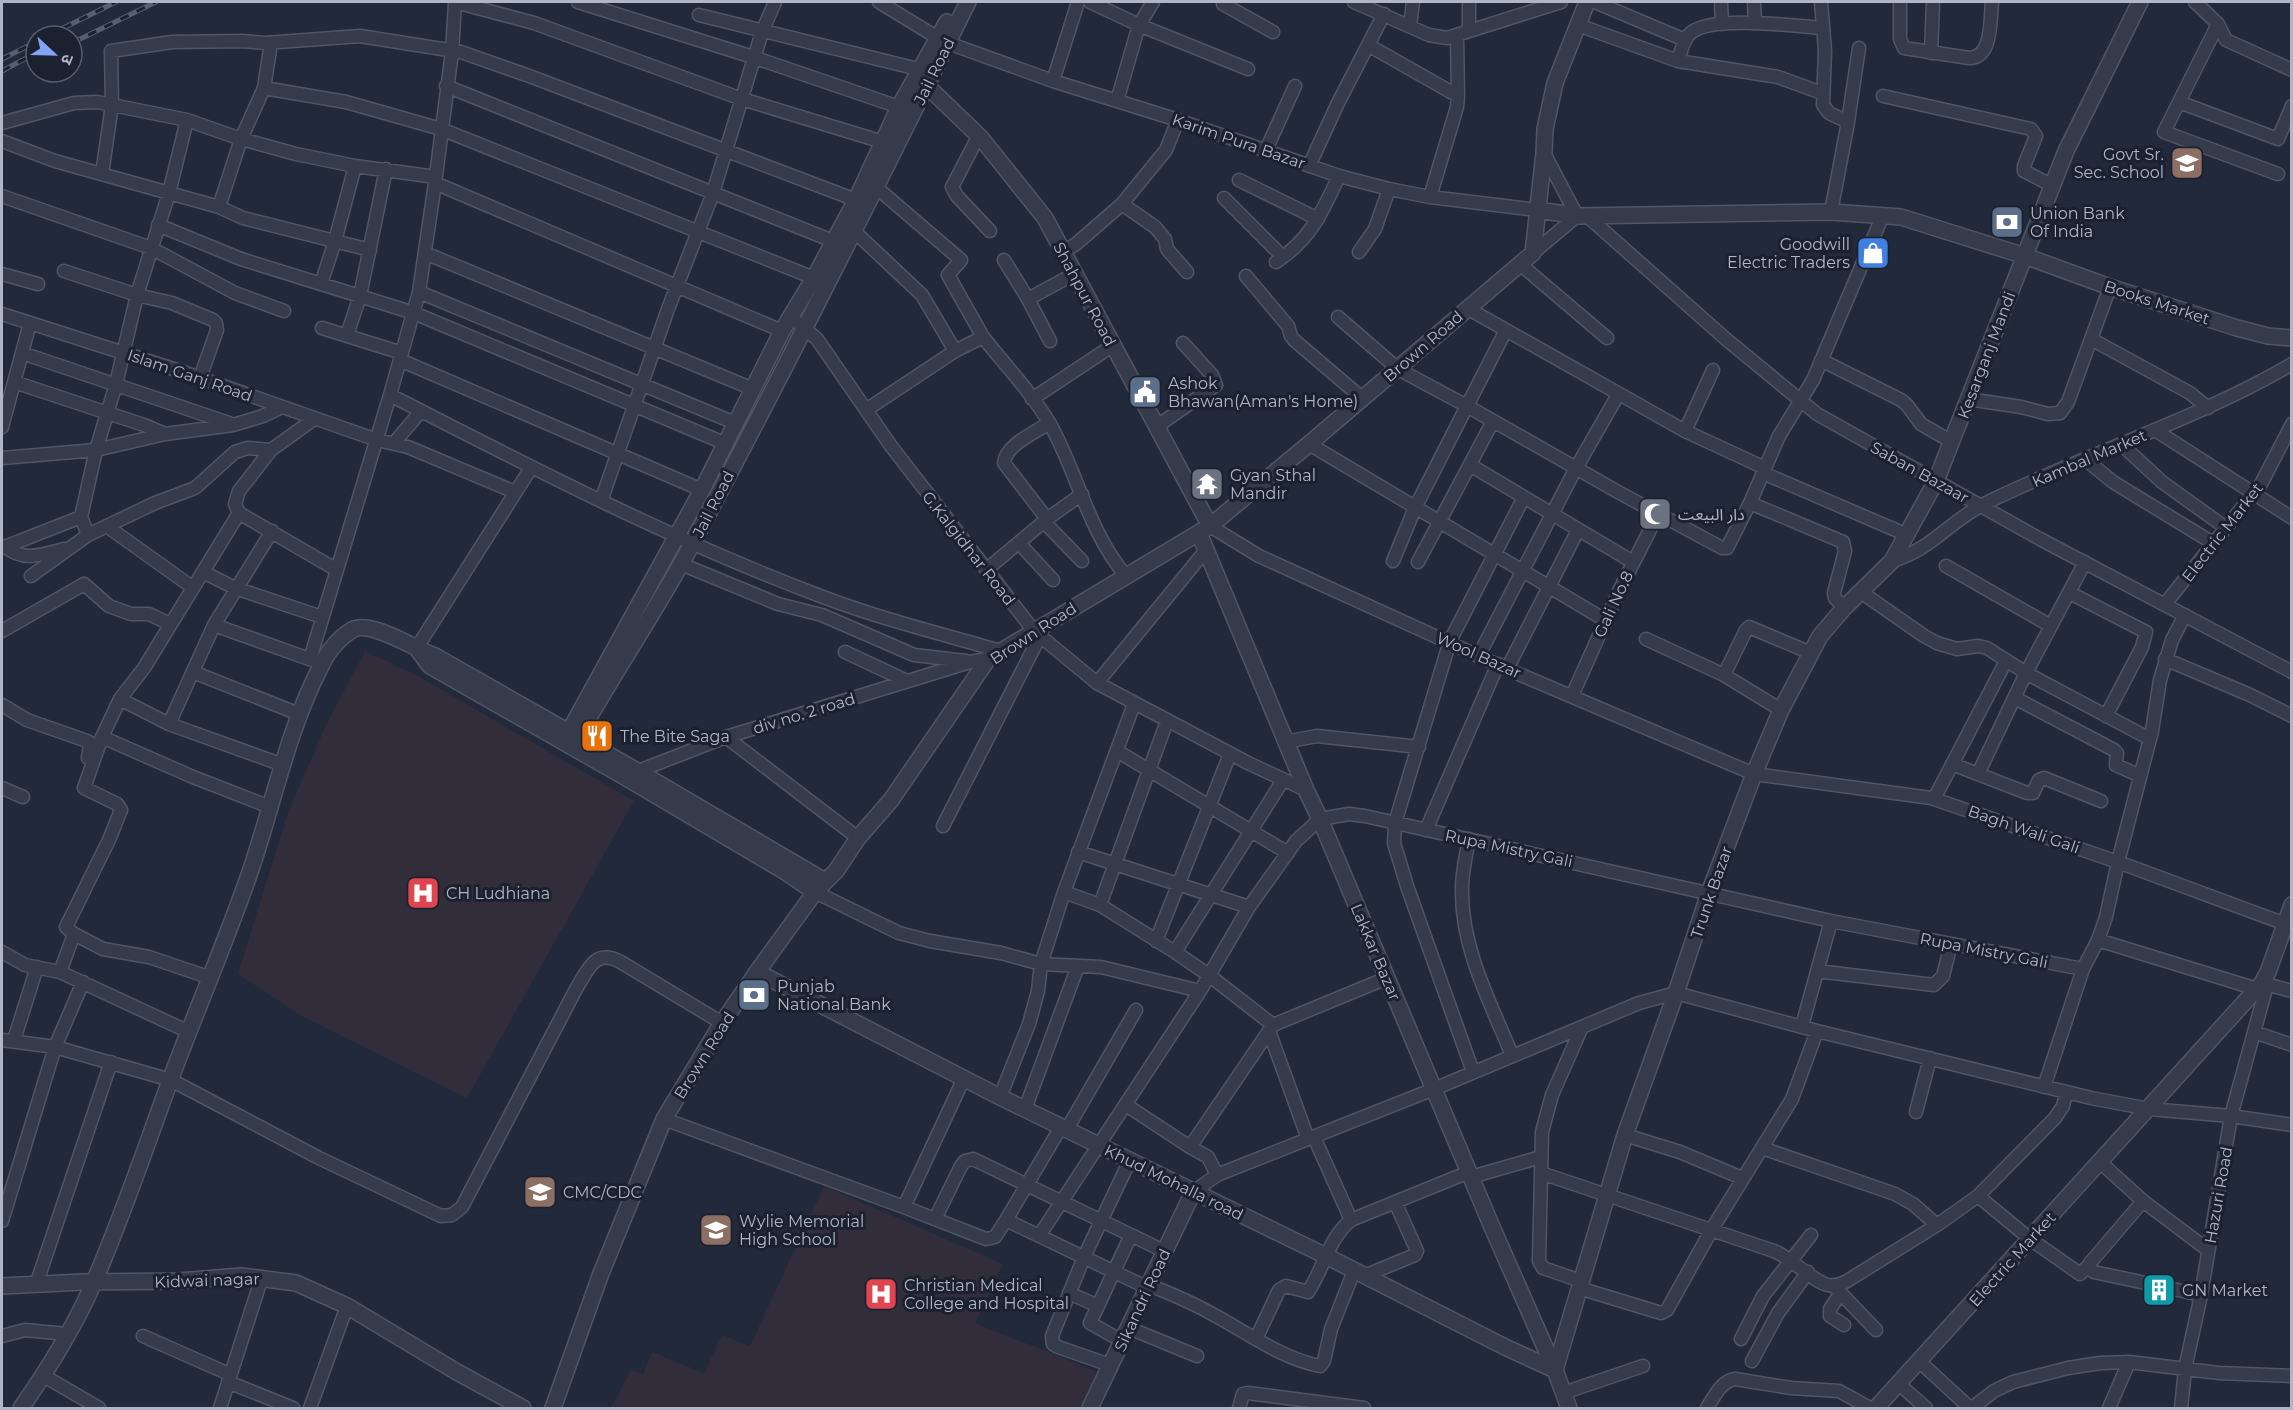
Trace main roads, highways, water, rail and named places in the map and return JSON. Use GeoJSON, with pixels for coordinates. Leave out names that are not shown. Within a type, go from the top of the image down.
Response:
{"type":"FeatureCollection","features":[{"type":"Feature","properties":{"kind":"railway"},"geometry":{"type":"LineString","coordinates":[[71,24],[116,2]]}},
{"type":"Feature","properties":{"kind":"railway"},"geometry":{"type":"LineString","coordinates":[[84,37],[156,2]]}},
{"type":"Feature","properties":{"kind":"railway"},"geometry":{"type":"LineString","coordinates":[[2,59],[24,48]]}},
{"type":"Feature","properties":{"kind":"railway"},"geometry":{"type":"LineString","coordinates":[[2,71],[24,59]]}},
{"type":"Feature","properties":{"kind":"place","name":"Govt Sr. Sec. School"},"geometry":{"type":"Point","coordinates":[2187,163]}},
{"type":"Feature","properties":{"kind":"place","name":"Union Bank Of India"},"geometry":{"type":"Point","coordinates":[2007,222]}},
{"type":"Feature","properties":{"kind":"place","name":"Goodwill Electric Traders"},"geometry":{"type":"Point","coordinates":[1873,253]}},
{"type":"Feature","properties":{"kind":"place","name":"Ashok Bhawan(Aman's Home)"},"geometry":{"type":"Point","coordinates":[1145,392]}},
{"type":"Feature","properties":{"kind":"place","name":"Gyan Sthal Mandir"},"geometry":{"type":"Point","coordinates":[1207,484]}},
{"type":"Feature","properties":{"kind":"place","name":"دار البیعت"},"geometry":{"type":"Point","coordinates":[1655,514]}},
{"type":"Feature","properties":{"kind":"place","name":"The Bite Saga"},"geometry":{"type":"Point","coordinates":[597,736]}},
{"type":"Feature","properties":{"kind":"place","name":"CH Ludhiana"},"geometry":{"type":"Point","coordinates":[423,893]}},
{"type":"Feature","properties":{"kind":"place","name":"Punjab National Bank"},"geometry":{"type":"Point","coordinates":[754,995]}},
{"type":"Feature","properties":{"kind":"place","name":"CMC/CDC"},"geometry":{"type":"Point","coordinates":[540,1192]}},
{"type":"Feature","properties":{"kind":"place","name":"Wylie Memorial High School"},"geometry":{"type":"Point","coordinates":[716,1230]}},
{"type":"Feature","properties":{"kind":"place","name":"GN Market"},"geometry":{"type":"Point","coordinates":[2159,1290]}},
{"type":"Feature","properties":{"kind":"place","name":"Christian Medical College and Hospital"},"geometry":{"type":"Point","coordinates":[881,1294]}}]}
